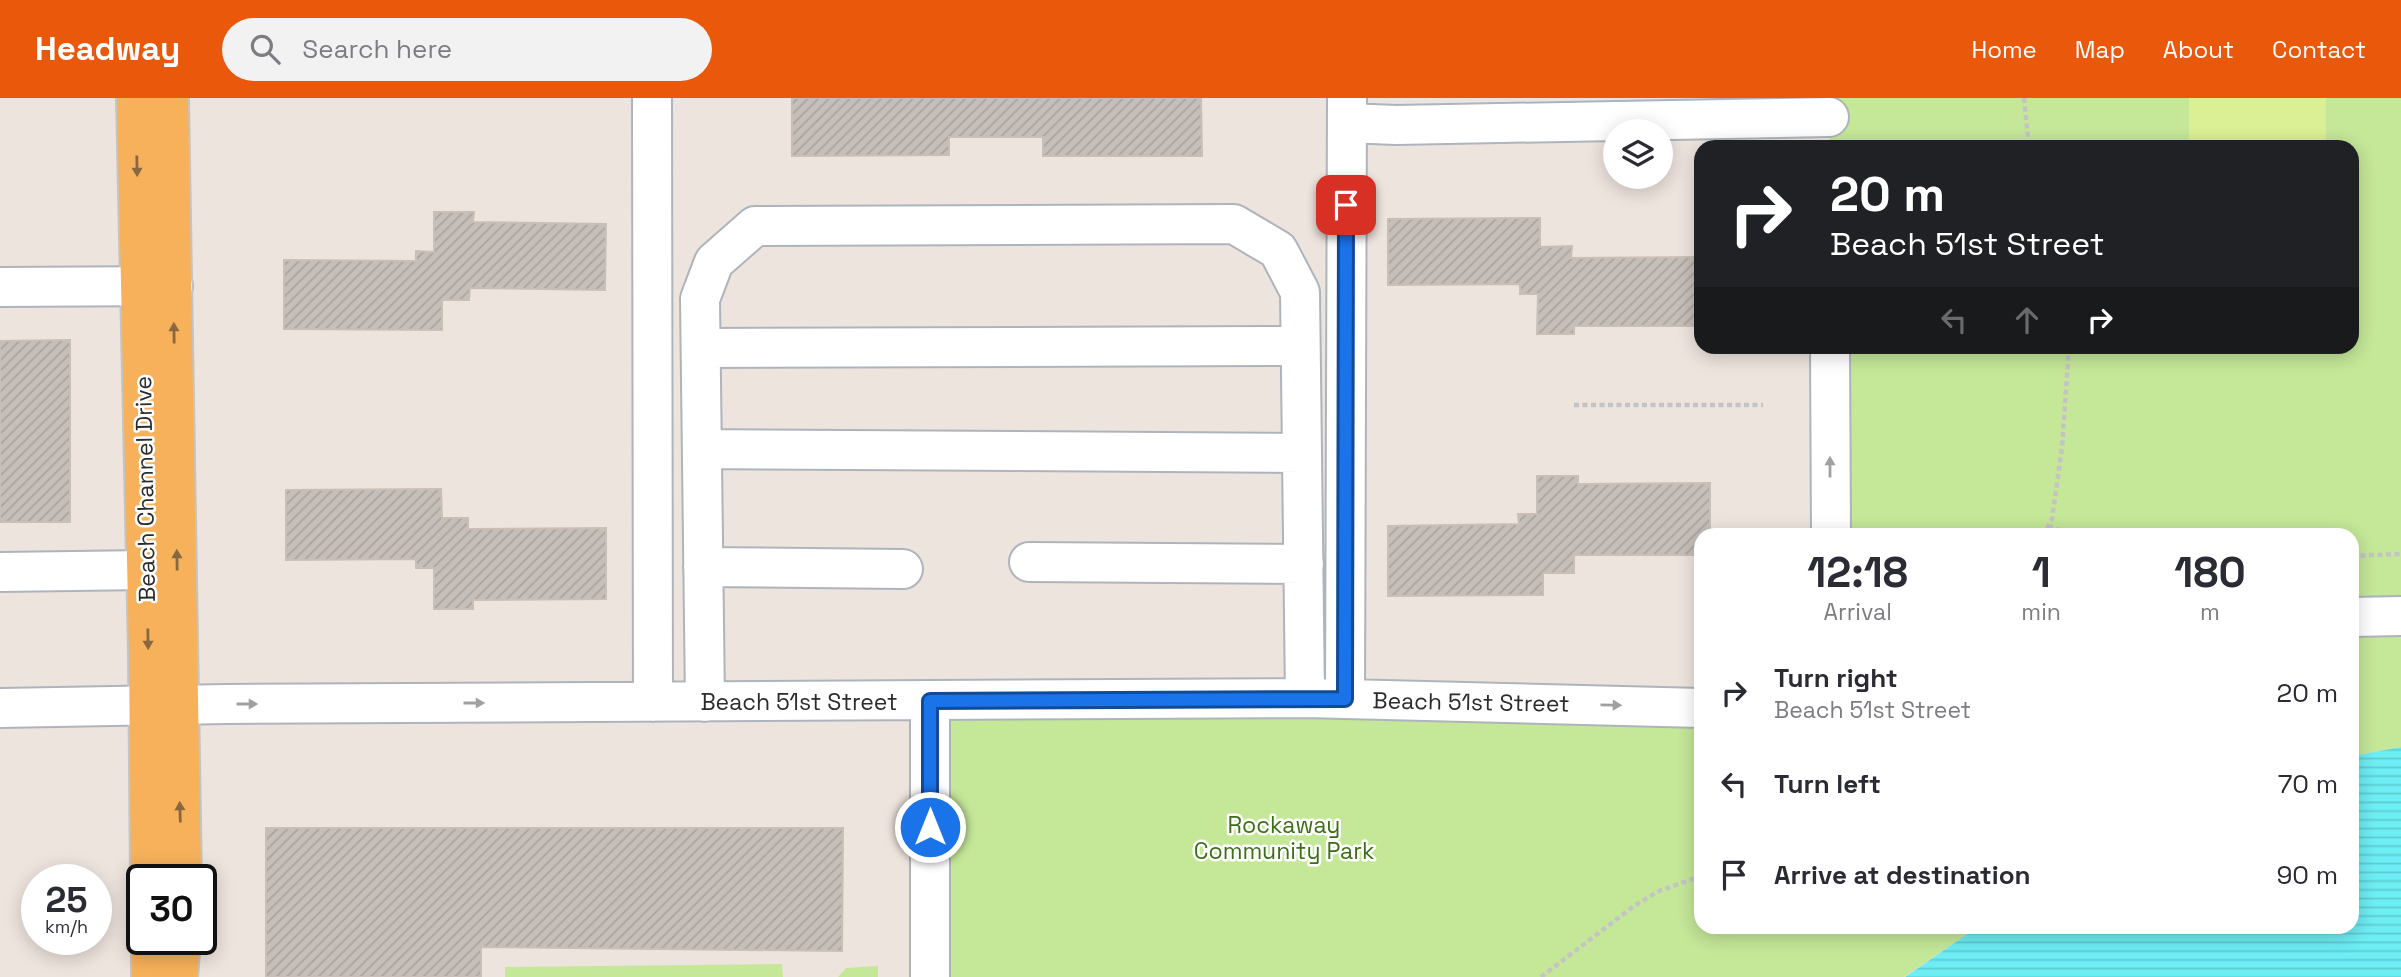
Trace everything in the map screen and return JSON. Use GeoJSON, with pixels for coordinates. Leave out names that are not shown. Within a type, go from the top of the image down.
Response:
{"type":"FeatureCollection","features":[{"type":"Feature","properties":{"kind":"main road","name":"Beach Channel Drive"},"geometry":{"type":"LineString","coordinates":[[136,98],[156,287],[164,705],[151,864]]}},
{"type":"Feature","properties":{"kind":"main road","name":"Beach Channel Drive"},"geometry":{"type":"LineString","coordinates":[[169,98],[156,287],[146,570],[164,705],[180,864]]}},
{"type":"Feature","properties":{"kind":"main road"},"geometry":{"type":"LineString","coordinates":[[151,955],[151,977]]}},
{"type":"Feature","properties":{"kind":"main road"},"geometry":{"type":"LineString","coordinates":[[178,977],[180,955]]}},
{"type":"Feature","properties":{"kind":"street"},"geometry":{"type":"LineString","coordinates":[[652,98],[653,702]]}},
{"type":"Feature","properties":{"kind":"street"},"geometry":{"type":"LineString","coordinates":[[1345,699],[1347,110],[1396,125],[1829,121]]}},
{"type":"Feature","properties":{"kind":"street"},"geometry":{"type":"LineString","coordinates":[[705,702],[700,299],[715,262],[755,226],[1234,224],[1278,250],[1300,292],[1305,698]]}},
{"type":"Feature","properties":{"kind":"street"},"geometry":{"type":"LineString","coordinates":[[0,287],[156,287]]}},
{"type":"Feature","properties":{"kind":"street"},"geometry":{"type":"LineString","coordinates":[[701,348],[1300,346]]}},
{"type":"Feature","properties":{"kind":"street"},"geometry":{"type":"LineString","coordinates":[[1830,354],[1830,528]]}},
{"type":"Feature","properties":{"kind":"street"},"geometry":{"type":"LineString","coordinates":[[702,449],[1302,453]]}},
{"type":"Feature","properties":{"kind":"street"},"geometry":{"type":"LineString","coordinates":[[1029,562],[1304,564]]}},
{"type":"Feature","properties":{"kind":"street"},"geometry":{"type":"LineString","coordinates":[[703,567],[903,569]]}},
{"type":"Feature","properties":{"kind":"street"},"geometry":{"type":"LineString","coordinates":[[0,572],[146,570]]}},
{"type":"Feature","properties":{"kind":"street"},"geometry":{"type":"LineString","coordinates":[[2359,617],[2401,616]]}},
{"type":"Feature","properties":{"kind":"street","name":"Beach 51st Street"},"geometry":{"type":"LineString","coordinates":[[0,708],[1305,698],[1694,708]]}},
{"type":"Feature","properties":{"kind":"street"},"geometry":{"type":"LineString","coordinates":[[930,701],[930,977]]}},
{"type":"Feature","properties":{"kind":"path"},"geometry":{"type":"LineString","coordinates":[[2024,98],[2028,140]]}},
{"type":"Feature","properties":{"kind":"path"},"geometry":{"type":"LineString","coordinates":[[2054,528],[2048,526],[2052,519],[2062,448],[2068,354]]}},
{"type":"Feature","properties":{"kind":"path"},"geometry":{"type":"LineString","coordinates":[[1574,405],[1763,405]]}},
{"type":"Feature","properties":{"kind":"path"},"geometry":{"type":"LineString","coordinates":[[2359,556],[2401,554]]}},
{"type":"Feature","properties":{"kind":"path"},"geometry":{"type":"LineString","coordinates":[[1541,977],[1634,906],[1659,891],[1694,878]]}},
{"type":"Feature","properties":{"kind":"green space"},"geometry":{"type":"Polygon","coordinates":[[[1829,98],[2401,98],[2401,747],[2359,755],[2359,528],[1831,528],[1830,354],[2359,354],[2359,140],[1829,140],[1829,98]]]}},
{"type":"Feature","properties":{"kind":"green space"},"geometry":{"type":"Polygon","coordinates":[[[2189,98],[2326,98],[2326,140],[2189,140],[2189,98]]]}},
{"type":"Feature","properties":{"kind":"green space","name":"Rockaway Community Park"},"geometry":{"type":"Polygon","coordinates":[[[930,701],[1694,708],[1694,934],[1967,934],[1904,977],[930,977],[930,701]]]}},
{"type":"Feature","properties":{"kind":"green space"},"geometry":{"type":"Polygon","coordinates":[[[782,964],[783,977],[505,977],[505,967],[782,964]]]}},
{"type":"Feature","properties":{"kind":"green space"},"geometry":{"type":"Polygon","coordinates":[[[878,966],[878,977],[838,977],[846,968],[878,966]]]}},
{"type":"Feature","properties":{"kind":"water"},"geometry":{"type":"Polygon","coordinates":[[[2401,747],[2401,977],[1905,977],[1967,934],[2359,934],[2359,755],[2401,747]]]}},
{"type":"Feature","properties":{"kind":"building"},"geometry":{"type":"Polygon","coordinates":[[[792,98],[1201,98],[1202,156],[1043,156],[1043,137],[949,137],[949,155],[792,156],[792,98]]]}},
{"type":"Feature","properties":{"kind":"building"},"geometry":{"type":"Polygon","coordinates":[[[434,212],[474,212],[473,222],[606,224],[605,290],[470,288],[469,300],[442,300],[442,330],[284,329],[284,260],[416,261],[416,251],[434,252],[434,212]]]}},
{"type":"Feature","properties":{"kind":"building"},"geometry":{"type":"Polygon","coordinates":[[[1540,218],[1540,247],[1572,246],[1571,258],[1694,257],[1694,326],[1574,326],[1574,334],[1537,334],[1538,294],[1520,294],[1520,284],[1388,285],[1388,219],[1540,218]]]}},
{"type":"Feature","properties":{"kind":"building"},"geometry":{"type":"Polygon","coordinates":[[[70,340],[70,522],[0,522],[0,341],[70,340]]]}},
{"type":"Feature","properties":{"kind":"building"},"geometry":{"type":"Polygon","coordinates":[[[1537,476],[1578,476],[1578,484],[1710,483],[1710,528],[1694,528],[1694,555],[1574,555],[1574,573],[1543,573],[1543,595],[1388,596],[1388,526],[1519,524],[1518,514],[1537,514],[1537,476]]]}},
{"type":"Feature","properties":{"kind":"building"},"geometry":{"type":"Polygon","coordinates":[[[441,489],[442,518],[468,518],[468,529],[606,528],[606,599],[473,600],[473,609],[434,609],[434,568],[416,568],[416,559],[286,560],[286,490],[441,489]]]}},
{"type":"Feature","properties":{"kind":"building"},"geometry":{"type":"Polygon","coordinates":[[[266,828],[843,828],[842,951],[481,947],[481,977],[266,977],[266,828]]]}},
{"type":"Feature","properties":{"kind":"route"},"geometry":{"type":"LineString","coordinates":[[930,827],[930,701],[1345,699],[1346,205]]}}]}
